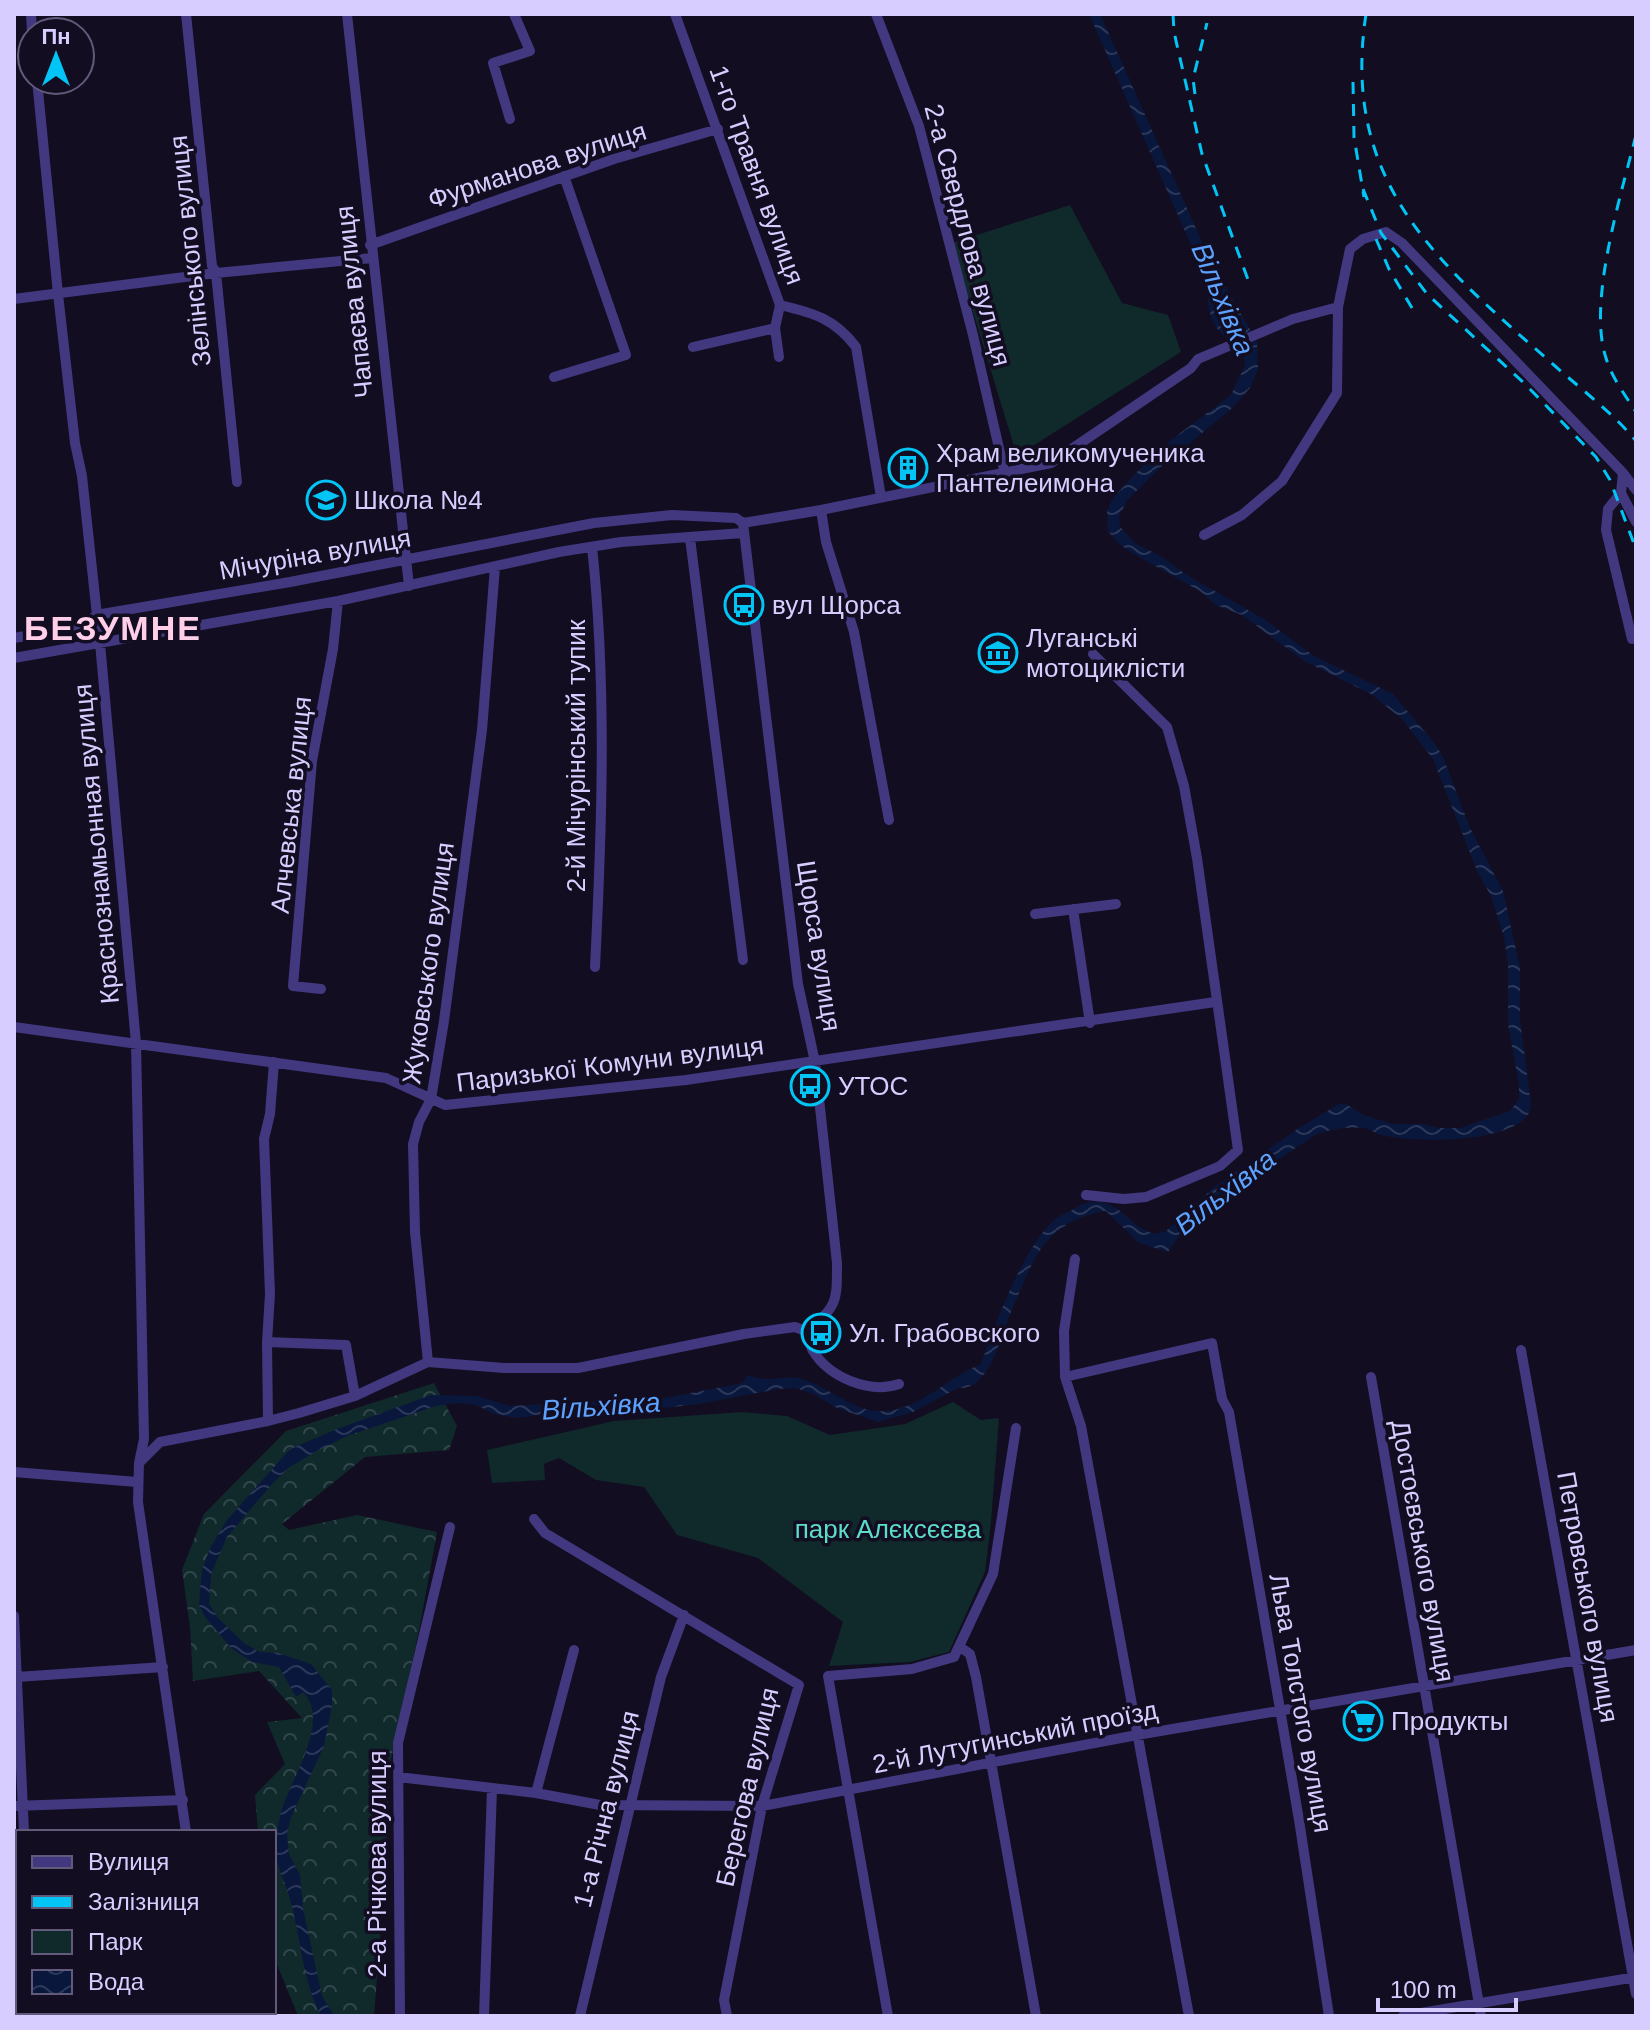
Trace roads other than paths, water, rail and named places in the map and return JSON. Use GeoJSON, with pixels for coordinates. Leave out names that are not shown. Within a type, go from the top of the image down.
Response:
{"type":"FeatureCollection","features":[{"type":"Feature","properties":{"kind":"street","name":"Зелінського вулиця"},"geometry":{"type":"LineString","coordinates":[[186,14],[237,482]]}},
{"type":"Feature","properties":{"kind":"street","name":"Чапаєва вулиця"},"geometry":{"type":"LineString","coordinates":[[347,14],[409,586]]}},
{"type":"Feature","properties":{"kind":"street"},"geometry":{"type":"LineString","coordinates":[[510,119],[493,63],[530,51],[514,14]]}},
{"type":"Feature","properties":{"kind":"street","name":"1-го Травня вулиця"},"geometry":{"type":"LineString","coordinates":[[675,14],[780,305],[842,328],[856,347],[881,497]]}},
{"type":"Feature","properties":{"kind":"street","name":"2-а Свердлова вулиця"},"geometry":{"type":"LineString","coordinates":[[876,14],[919,126],[1004,470]]}},
{"type":"Feature","properties":{"kind":"street","name":"Краснознамьонная вулиця"},"geometry":{"type":"LineString","coordinates":[[39,96],[58,294],[100,643],[136,1043],[144,1439],[137,1482],[138,1502],[186,1830]]}},
{"type":"Feature","properties":{"kind":"street","name":"Фурманова вулиця"},"geometry":{"type":"LineString","coordinates":[[370,245],[564,176],[718,129]]}},
{"type":"Feature","properties":{"kind":"street"},"geometry":{"type":"LineString","coordinates":[[554,377],[626,355],[564,176]]}},
{"type":"Feature","properties":{"kind":"street"},"geometry":{"type":"LineString","coordinates":[[1204,535],[1242,515],[1282,481],[1337,393],[1338,307],[1350,249],[1363,239],[1386,232],[1402,243],[1636,490]]}},
{"type":"Feature","properties":{"kind":"street"},"geometry":{"type":"LineString","coordinates":[[14,299],[216,273],[372,258]]}},
{"type":"Feature","properties":{"kind":"street"},"geometry":{"type":"LineString","coordinates":[[779,357],[775,328],[780,305]]}},
{"type":"Feature","properties":{"kind":"street","name":"Мічуріна вулиця"},"geometry":{"type":"LineString","coordinates":[[14,658],[338,601],[592,547],[690,538],[1004,470],[1051,463],[1191,368],[1198,359],[1293,319],[1338,307]]}},
{"type":"Feature","properties":{"kind":"street"},"geometry":{"type":"LineString","coordinates":[[693,347],[775,328]]}},
{"type":"Feature","properties":{"kind":"street"},"geometry":{"type":"LineString","coordinates":[[1623,473],[1621,493],[1636,522]]}},
{"type":"Feature","properties":{"kind":"street"},"geometry":{"type":"LineString","coordinates":[[1621,493],[1608,509],[1606,530],[1632,639]]}},
{"type":"Feature","properties":{"kind":"street"},"geometry":{"type":"LineString","coordinates":[[821,510],[826,542],[854,632],[889,820]]}},
{"type":"Feature","properties":{"kind":"street","name":"Мічуріна вулиця"},"geometry":{"type":"LineString","coordinates":[[14,638],[83,626],[96,615],[404,561],[594,523],[672,515],[736,518],[743,528]]}},
{"type":"Feature","properties":{"kind":"street","name":"Щорса вулиця"},"geometry":{"type":"LineString","coordinates":[[743,528],[798,984],[815,1062],[837,1263],[833,1309],[808,1332]]}},
{"type":"Feature","properties":{"kind":"street"},"geometry":{"type":"LineString","coordinates":[[690,538],[743,960]]}},
{"type":"Feature","properties":{"kind":"street","name":"2-й Мічурінський тупик"},"geometry":{"type":"LineString","coordinates":[[592,547],[599,611],[601,841],[595,967]]}},
{"type":"Feature","properties":{"kind":"street","name":"Жуковського вулиця"},"geometry":{"type":"LineString","coordinates":[[428,1362],[415,1232],[413,1144],[419,1122],[431,1099],[444,1021],[482,730],[495,567]]}},
{"type":"Feature","properties":{"kind":"street","name":"Алчевська вулиця"},"geometry":{"type":"LineString","coordinates":[[321,989],[293,986],[312,761],[333,649],[338,601]]}},
{"type":"Feature","properties":{"kind":"street"},"geometry":{"type":"LineString","coordinates":[[1086,1195],[1124,1199],[1146,1197],[1220,1166],[1238,1150],[1195,844],[1184,786],[1167,727],[1093,654]]}},
{"type":"Feature","properties":{"kind":"street"},"geometry":{"type":"LineString","coordinates":[[1035,914],[1116,904]]}},
{"type":"Feature","properties":{"kind":"street"},"geometry":{"type":"LineString","coordinates":[[1073,909],[1090,1023]]}},
{"type":"Feature","properties":{"kind":"street","name":"Паризької Комуни вулиця"},"geometry":{"type":"LineString","coordinates":[[14,1027],[386,1078],[445,1105],[815,1062],[1215,1002]]}},
{"type":"Feature","properties":{"kind":"street"},"geometry":{"type":"LineString","coordinates":[[268,1421],[270,1294],[264,1139],[270,1114],[274,1062]]}},
{"type":"Feature","properties":{"kind":"street"},"geometry":{"type":"LineString","coordinates":[[1075,1259],[1064,1331],[1065,1377],[1081,1426],[1189,2016]]}},
{"type":"Feature","properties":{"kind":"street"},"geometry":{"type":"LineString","coordinates":[[139,1463],[160,1442],[268,1421],[355,1396],[428,1362],[504,1368],[578,1368],[744,1334],[795,1327],[808,1332],[812,1350],[834,1372],[860,1385],[883,1389],[899,1384]]}},
{"type":"Feature","properties":{"kind":"street"},"geometry":{"type":"LineString","coordinates":[[267,1342],[346,1345],[355,1396]]}},
{"type":"Feature","properties":{"kind":"street","name":"Льва Толстого вулиця"},"geometry":{"type":"LineString","coordinates":[[1065,1377],[1212,1343],[1222,1399],[1229,1412],[1329,2016]]}},
{"type":"Feature","properties":{"kind":"street","name":"Петровського вулиця"},"geometry":{"type":"LineString","coordinates":[[1521,1350],[1636,1994]]}},
{"type":"Feature","properties":{"kind":"street","name":"Достоєвського вулиця"},"geometry":{"type":"LineString","coordinates":[[1371,1377],[1481,2016]]}},
{"type":"Feature","properties":{"kind":"street"},"geometry":{"type":"LineString","coordinates":[[888,2016],[828,1676],[912,1669],[954,1657],[993,1574],[1016,1428]]}},
{"type":"Feature","properties":{"kind":"street"},"geometry":{"type":"LineString","coordinates":[[14,1472],[137,1482]]}},
{"type":"Feature","properties":{"kind":"street","name":"Берегова вулиця"},"geometry":{"type":"LineString","coordinates":[[534,1519],[545,1533],[799,1685],[762,1806],[724,2000],[727,2016]]}},
{"type":"Feature","properties":{"kind":"street","name":"2-а Річкова вулиця"},"geometry":{"type":"LineString","coordinates":[[400,2016],[398,1743],[450,1527]]}},
{"type":"Feature","properties":{"kind":"street","name":"1-а Річна вулиця"},"geometry":{"type":"LineString","coordinates":[[580,2016],[661,1677],[684,1615]]}},
{"type":"Feature","properties":{"kind":"street"},"geometry":{"type":"LineString","coordinates":[[14,1616],[19,1806],[24,1830]]}},
{"type":"Feature","properties":{"kind":"street"},"geometry":{"type":"LineString","coordinates":[[960,1647],[970,1654],[1036,2016]]}},
{"type":"Feature","properties":{"kind":"street"},"geometry":{"type":"LineString","coordinates":[[536,1793],[574,1650]]}},
{"type":"Feature","properties":{"kind":"street","name":"2-й Лутугинський проїзд"},"geometry":{"type":"LineString","coordinates":[[398,1777],[536,1793],[600,1805],[762,1806],[1137,1735],[1636,1650]]}},
{"type":"Feature","properties":{"kind":"street"},"geometry":{"type":"LineString","coordinates":[[17,1677],[163,1667]]}},
{"type":"Feature","properties":{"kind":"street"},"geometry":{"type":"LineString","coordinates":[[484,2016],[492,1789]]}},
{"type":"Feature","properties":{"kind":"street"},"geometry":{"type":"LineString","coordinates":[[19,1806],[183,1800]]}},
{"type":"Feature","properties":{"kind":"street"},"geometry":{"type":"LineString","coordinates":[[1403,2016],[1635,1978]]}},
{"type":"Feature","properties":{"kind":"water","name":"Вільхівка"},"geometry":{"type":"Polygon","coordinates":[[[1089,14],[1100,14],[1207,253],[1257,342],[1258,369],[1250,388],[1230,410],[1162,466],[1127,500],[1119,517],[1120,527],[1135,543],[1264,619],[1314,656],[1393,694],[1435,744],[1470,828],[1503,891],[1520,968],[1520,1020],[1531,1104],[1529,1113],[1516,1125],[1500,1131],[1458,1139],[1397,1138],[1358,1127],[1315,1135],[1222,1197],[1180,1234],[1168,1252],[1139,1243],[1106,1211],[1074,1221],[1059,1230],[1041,1248],[993,1360],[978,1381],[913,1412],[878,1422],[837,1408],[796,1388],[637,1411],[561,1412],[517,1418],[459,1403],[436,1406],[347,1436],[291,1466],[227,1537],[211,1574],[209,1604],[218,1618],[245,1644],[260,1652],[278,1653],[311,1664],[332,1690],[324,1746],[291,1817],[287,1834],[289,1854],[300,1875],[303,1909],[322,1996],[334,2016],[321,2016],[306,1975],[276,1850],[281,1813],[311,1735],[311,1704],[303,1692],[296,1697],[279,1667],[252,1662],[231,1648],[199,1605],[202,1570],[210,1548],[227,1520],[290,1449],[431,1395],[477,1396],[510,1406],[665,1398],[743,1383],[746,1376],[764,1379],[792,1377],[812,1383],[868,1410],[906,1407],[981,1364],[1011,1288],[1030,1251],[1053,1221],[1079,1206],[1088,1202],[1103,1202],[1145,1230],[1158,1233],[1166,1231],[1213,1188],[1339,1104],[1346,1104],[1363,1115],[1393,1124],[1460,1128],[1510,1111],[1519,1099],[1508,1025],[1508,964],[1504,937],[1491,896],[1478,873],[1433,759],[1402,719],[1371,694],[1304,661],[1242,615],[1216,605],[1200,591],[1132,553],[1108,531],[1107,511],[1113,498],[1171,440],[1231,395],[1245,365],[1243,353],[1218,330],[1210,315],[1207,281],[1089,14]]]}},
{"type":"Feature","properties":{"kind":"railway"},"geometry":{"type":"LineString","coordinates":[[1173,14],[1174,32],[1202,154],[1250,285]]}},
{"type":"Feature","properties":{"kind":"railway"},"geometry":{"type":"LineString","coordinates":[[1366,14],[1362,74],[1368,127],[1384,173],[1408,216],[1438,255],[1473,292],[1607,411],[1636,441]]}},
{"type":"Feature","properties":{"kind":"railway"},"geometry":{"type":"LineString","coordinates":[[1195,94],[1193,79],[1207,23]]}},
{"type":"Feature","properties":{"kind":"railway"},"geometry":{"type":"LineString","coordinates":[[1353,82],[1354,137],[1364,197]]}},
{"type":"Feature","properties":{"kind":"railway"},"geometry":{"type":"LineString","coordinates":[[1636,135],[1615,216],[1603,278],[1601,308],[1601,335],[1606,358],[1636,412]]}},
{"type":"Feature","properties":{"kind":"railway"},"geometry":{"type":"LineString","coordinates":[[1363,189],[1381,233],[1427,294],[1525,384],[1596,457],[1610,480],[1636,549]]}},
{"type":"Feature","properties":{"kind":"railway"},"geometry":{"type":"LineString","coordinates":[[1376,239],[1389,269],[1415,313]]}},
{"type":"Feature","properties":{"kind":"place","name":"Храм великомученика Пантелеимона"},"geometry":{"type":"Point","coordinates":[908,468]}},
{"type":"Feature","properties":{"kind":"place","name":"Школа №4"},"geometry":{"type":"Point","coordinates":[326,500]}},
{"type":"Feature","properties":{"kind":"place","name":"вул Щорса"},"geometry":{"type":"Point","coordinates":[744,605]}},
{"type":"Feature","properties":{"kind":"place","name":"Луганські мотоциклісти"},"geometry":{"type":"Point","coordinates":[998,653]}},
{"type":"Feature","properties":{"kind":"place","name":"УТОС"},"geometry":{"type":"Point","coordinates":[810,1086]}},
{"type":"Feature","properties":{"kind":"place","name":"Ул. Грабовского"},"geometry":{"type":"Point","coordinates":[821,1333]}},
{"type":"Feature","properties":{"kind":"place","name":"Продукты"},"geometry":{"type":"Point","coordinates":[1363,1721]}},
{"type":"Feature","properties":{"kind":"district","name":"БЕЗУМНЕ"},"geometry":{"type":"Point","coordinates":[113,628]}},
{"type":"Feature","properties":{"kind":"park label","name":"парк Алєксєєва"},"geometry":{"type":"Point","coordinates":[888,1529]}}]}
